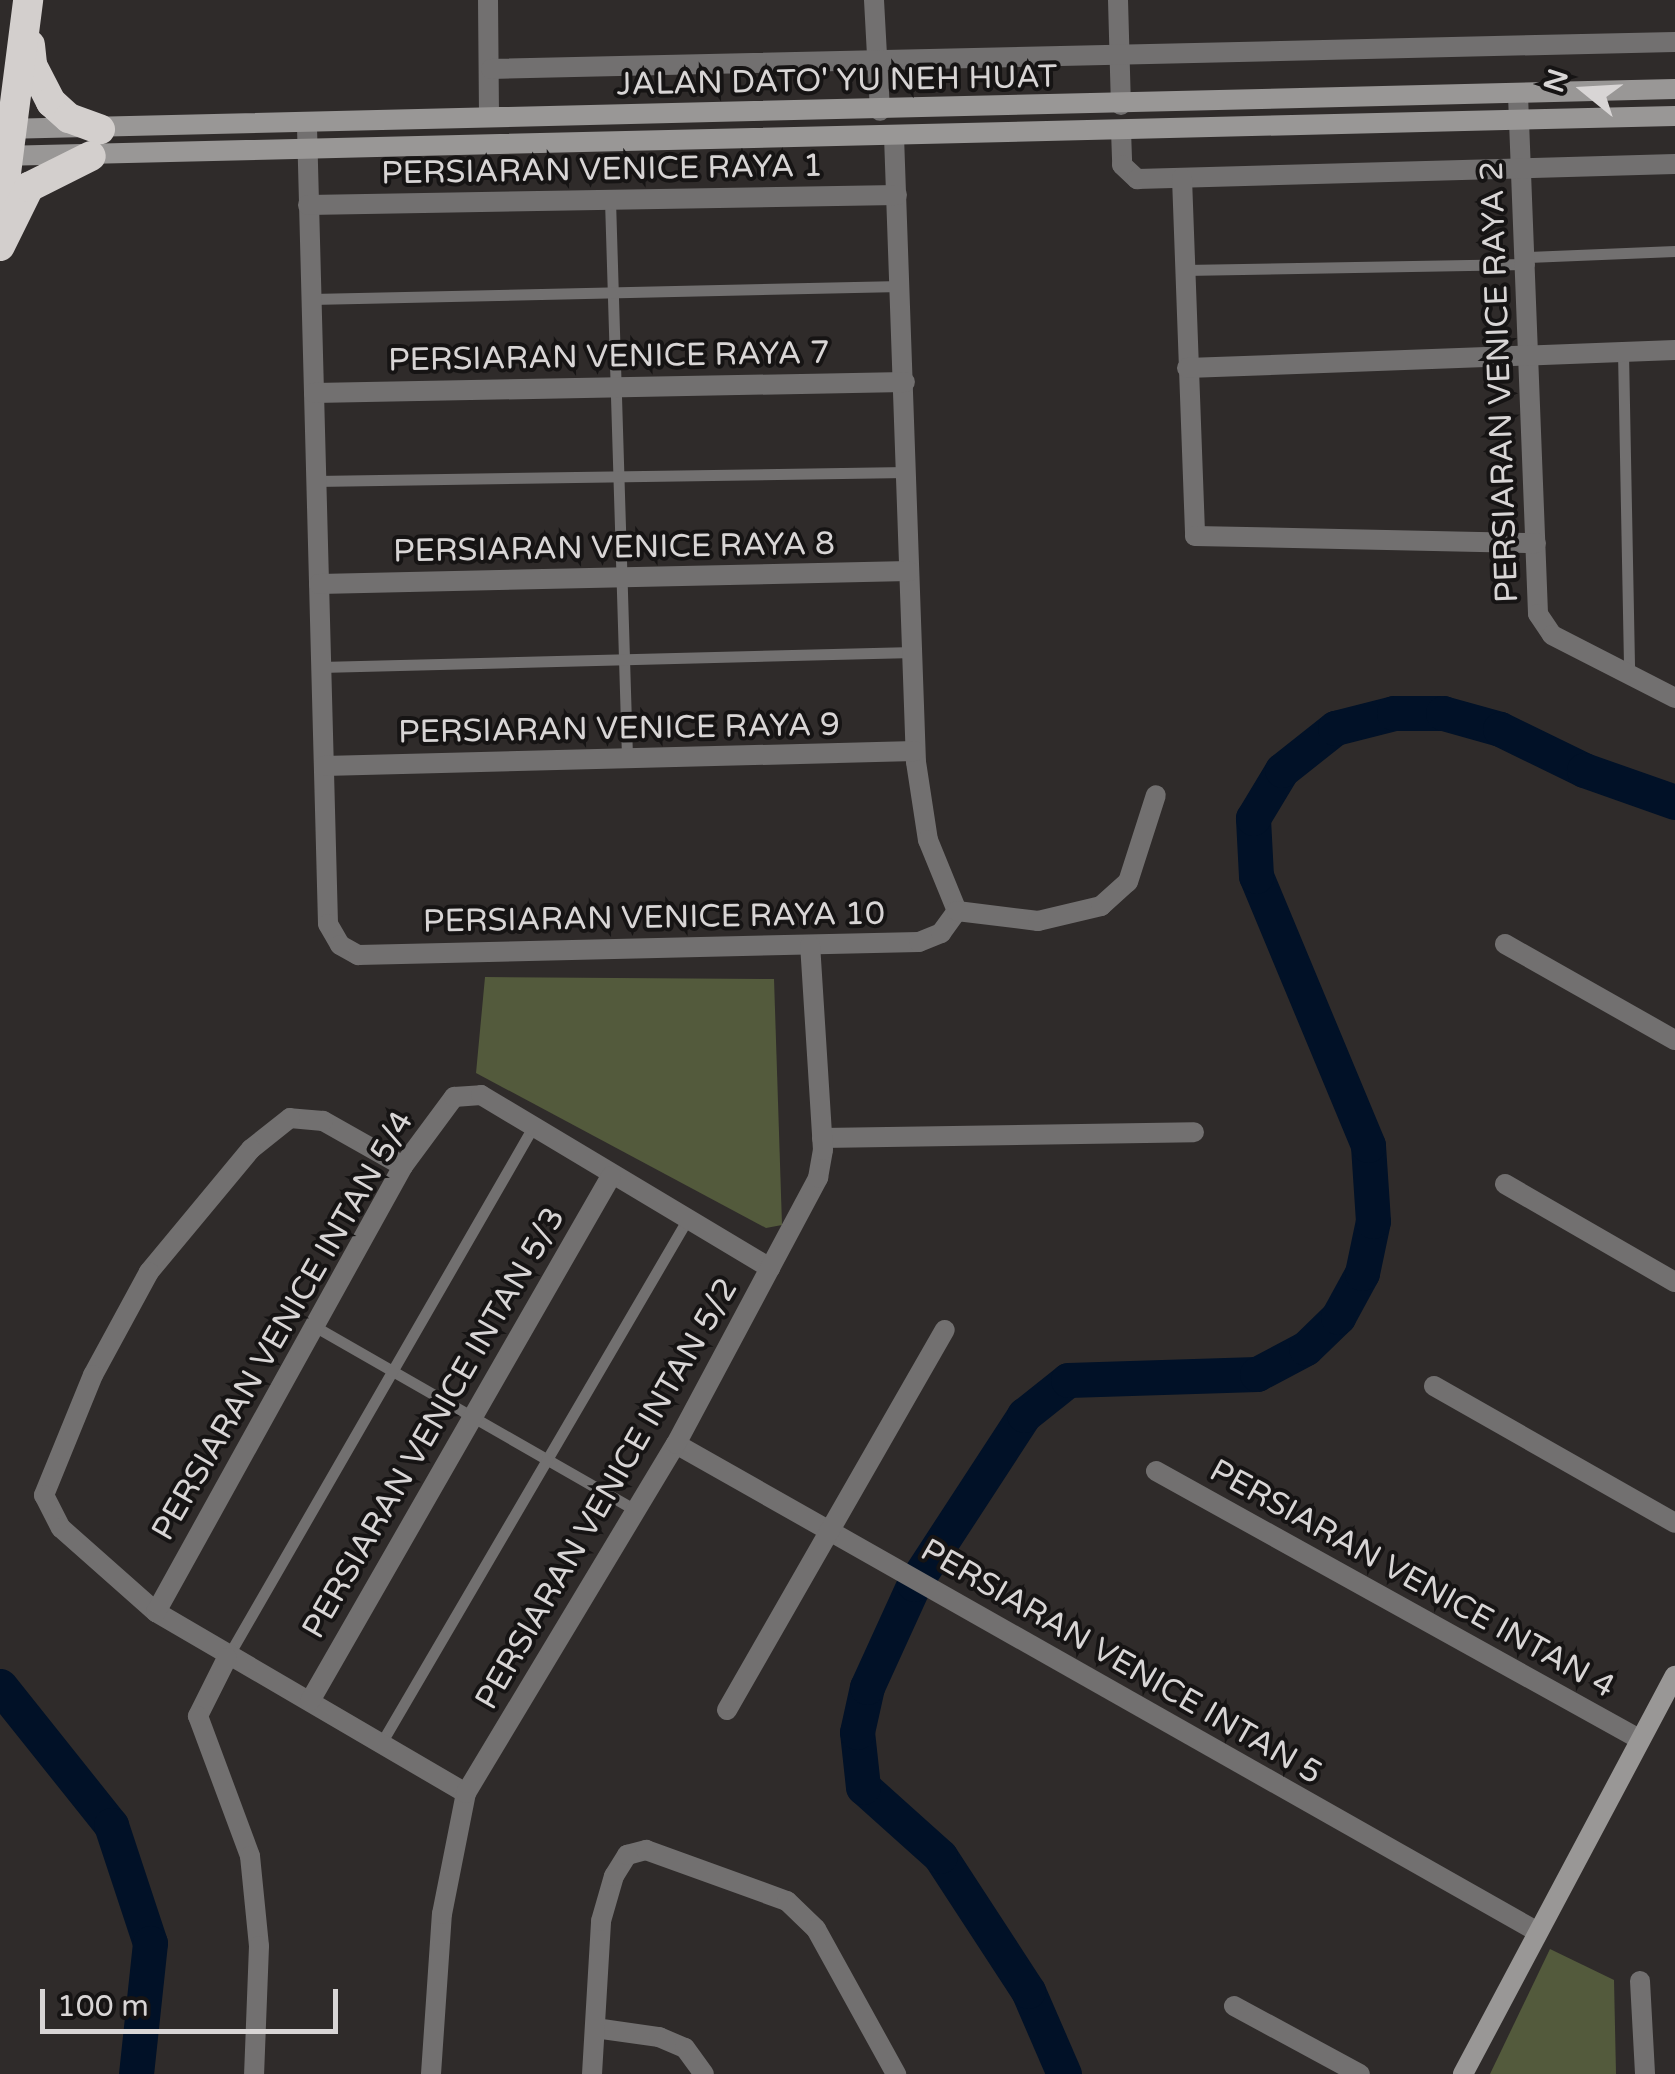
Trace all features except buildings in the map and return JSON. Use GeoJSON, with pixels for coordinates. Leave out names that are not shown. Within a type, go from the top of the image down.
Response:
{"type":"FeatureCollection","features":[{"type":"Feature","properties":{"kind":"highway"},"geometry":{"type":"LineString","coordinates":[[0,246],[29,186],[96,143],[38,82],[27,6]]}},
{"type":"Feature","properties":{"kind":"highway"},"geometry":{"type":"LineString","coordinates":[[0,220],[5,143],[27,6]]}},
{"type":"Feature","properties":{"kind":"main road","name":"JALAN DATO' YU NEH HUAT"},"geometry":{"type":"LineString","coordinates":[[96,143],[488,117],[1122,106],[1675,89]]}},
{"type":"Feature","properties":{"kind":"main road"},"geometry":{"type":"LineString","coordinates":[[1054,131],[1107,122],[1122,106],[1139,120],[1182,129]]}},
{"type":"Feature","properties":{"kind":"main road"},"geometry":{"type":"LineString","coordinates":[[699,114],[700,140]]}},
{"type":"Feature","properties":{"kind":"main road","name":"JALAN DATO' YU NEH HUAT"},"geometry":{"type":"LineString","coordinates":[[5,143],[96,143],[308,153],[1675,116]]}},
{"type":"Feature","properties":{"kind":"main road"},"geometry":{"type":"LineString","coordinates":[[1463,2074],[1675,1676]]}},
{"type":"Feature","properties":{"kind":"street"},"geometry":{"type":"LineString","coordinates":[[488,0],[488,117]]}},
{"type":"Feature","properties":{"kind":"street"},"geometry":{"type":"LineString","coordinates":[[874,0],[880,111]]}},
{"type":"Feature","properties":{"kind":"street"},"geometry":{"type":"LineString","coordinates":[[1118,0],[1122,106]]}},
{"type":"Feature","properties":{"kind":"street"},"geometry":{"type":"LineString","coordinates":[[491,69],[878,64],[1675,42]]}},
{"type":"Feature","properties":{"kind":"street","name":"PERSIARAN VENICE RAYA 2"},"geometry":{"type":"LineString","coordinates":[[1518,95],[1528,260],[1536,543],[1544,627],[1629,675]]}},
{"type":"Feature","properties":{"kind":"street"},"geometry":{"type":"LineString","coordinates":[[307,126],[324,766]]}},
{"type":"Feature","properties":{"kind":"street"},"geometry":{"type":"LineString","coordinates":[[1121,130],[1126,175],[1182,178],[1675,164]]}},
{"type":"Feature","properties":{"kind":"street"},"geometry":{"type":"LineString","coordinates":[[894,136],[915,751],[928,840],[957,911],[1038,921],[1101,906],[1128,882],[1156,795]]}},
{"type":"Feature","properties":{"kind":"street"},"geometry":{"type":"LineString","coordinates":[[1182,178],[1196,536],[1536,543]]}},
{"type":"Feature","properties":{"kind":"street","name":"PERSIARAN VENICE RAYA 1"},"geometry":{"type":"LineString","coordinates":[[308,205],[897,195]]}},
{"type":"Feature","properties":{"kind":"street"},"geometry":{"type":"LineString","coordinates":[[1187,368],[1675,350]]}},
{"type":"Feature","properties":{"kind":"street","name":"PERSIARAN VENICE RAYA 7"},"geometry":{"type":"LineString","coordinates":[[314,393],[905,382]]}},
{"type":"Feature","properties":{"kind":"street","name":"PERSIARAN VENICE RAYA 8"},"geometry":{"type":"LineString","coordinates":[[320,584],[909,571]]}},
{"type":"Feature","properties":{"kind":"street"},"geometry":{"type":"LineString","coordinates":[[1629,675],[1675,698]]}},
{"type":"Feature","properties":{"kind":"street","name":"PERSIARAN VENICE RAYA 9"},"geometry":{"type":"LineString","coordinates":[[324,766],[915,751]]}},
{"type":"Feature","properties":{"kind":"street","name":"PERSIARAN VENICE RAYA 10"},"geometry":{"type":"LineString","coordinates":[[324,766],[328,924],[340,946],[358,955],[918,942],[941,934],[957,911]]}},
{"type":"Feature","properties":{"kind":"street","name":"PERSIARAN VENICE INTAN 5/2"},"geometry":{"type":"LineString","coordinates":[[431,2074],[442,1914],[466,1792],[676,1444],[818,1178],[822,1138],[810,944]]}},
{"type":"Feature","properties":{"kind":"street"},"geometry":{"type":"LineString","coordinates":[[1505,944],[1675,1040]]}},
{"type":"Feature","properties":{"kind":"street","name":"PERSIARAN VENICE INTAN 5/4"},"geometry":{"type":"LineString","coordinates":[[156,1612],[403,1166],[454,1097],[481,1095],[533,1128]]}},
{"type":"Feature","properties":{"kind":"street"},"geometry":{"type":"LineString","coordinates":[[403,1166],[322,1121],[290,1118],[252,1149],[149,1272],[93,1374],[44,1495],[61,1528],[156,1612],[227,1658],[383,1740],[466,1792]]}},
{"type":"Feature","properties":{"kind":"street"},"geometry":{"type":"LineString","coordinates":[[533,1128],[770,1268]]}},
{"type":"Feature","properties":{"kind":"street"},"geometry":{"type":"LineString","coordinates":[[822,1138],[1194,1132]]}},
{"type":"Feature","properties":{"kind":"street","name":"PERSIARAN VENICE INTAN 5/3"},"geometry":{"type":"LineString","coordinates":[[310,1701],[610,1176]]}},
{"type":"Feature","properties":{"kind":"street"},"geometry":{"type":"LineString","coordinates":[[1505,1184],[1675,1282]]}},
{"type":"Feature","properties":{"kind":"street"},"geometry":{"type":"LineString","coordinates":[[727,1710],[833,1533],[944,1330]]}},
{"type":"Feature","properties":{"kind":"street"},"geometry":{"type":"LineString","coordinates":[[1434,1386],[1675,1523]]}},
{"type":"Feature","properties":{"kind":"street","name":"PERSIARAN VENICE INTAN 5"},"geometry":{"type":"LineString","coordinates":[[676,1444],[1536,1931]]}},
{"type":"Feature","properties":{"kind":"street","name":"PERSIARAN VENICE INTAN 4"},"geometry":{"type":"LineString","coordinates":[[1156,1472],[1639,1740]]}},
{"type":"Feature","properties":{"kind":"street"},"geometry":{"type":"LineString","coordinates":[[227,1658],[200,1702],[199,1733],[242,1821],[250,1856],[259,1946],[254,2074]]}},
{"type":"Feature","properties":{"kind":"street"},"geometry":{"type":"LineString","coordinates":[[592,2074],[601,1920],[627,1856],[646,1850],[788,1901],[816,1929],[896,2074]]}},
{"type":"Feature","properties":{"kind":"street"},"geometry":{"type":"LineString","coordinates":[[1640,1981],[1645,2074]]}},
{"type":"Feature","properties":{"kind":"street"},"geometry":{"type":"LineString","coordinates":[[1234,2006],[1360,2074]]}},
{"type":"Feature","properties":{"kind":"street"},"geometry":{"type":"LineString","coordinates":[[595,2028],[659,2036],[685,2048],[704,2074]]}},
{"type":"Feature","properties":{"kind":"lane"},"geometry":{"type":"LineString","coordinates":[[610,200],[627,758]]}},
{"type":"Feature","properties":{"kind":"lane"},"geometry":{"type":"LineString","coordinates":[[1184,270],[1675,252]]}},
{"type":"Feature","properties":{"kind":"lane"},"geometry":{"type":"LineString","coordinates":[[311,299],[901,286]]}},
{"type":"Feature","properties":{"kind":"lane"},"geometry":{"type":"LineString","coordinates":[[1623,352],[1629,675]]}},
{"type":"Feature","properties":{"kind":"lane"},"geometry":{"type":"LineString","coordinates":[[315,482],[617,472],[907,472]]}},
{"type":"Feature","properties":{"kind":"lane"},"geometry":{"type":"LineString","coordinates":[[320,667],[914,652]]}},
{"type":"Feature","properties":{"kind":"lane"},"geometry":{"type":"LineString","coordinates":[[227,1658],[533,1128]]}},
{"type":"Feature","properties":{"kind":"lane"},"geometry":{"type":"LineString","coordinates":[[383,1740],[550,1461],[687,1220]]}},
{"type":"Feature","properties":{"kind":"lane"},"geometry":{"type":"LineString","coordinates":[[314,1326],[636,1511]]}},
{"type":"Feature","properties":{"kind":"green space"},"geometry":{"type":"Polygon","coordinates":[[[485,977],[774,979],[782,1225],[766,1228],[476,1073],[485,977]]]}},
{"type":"Feature","properties":{"kind":"green space"},"geometry":{"type":"Polygon","coordinates":[[[1550,1949],[1614,1980],[1616,2074],[1490,2074],[1550,1949]]]}},
{"type":"Feature","properties":{"kind":"waterway"},"geometry":{"type":"LineString","coordinates":[[1064,2074],[1028,1991],[940,1856],[863,1787],[857,1732],[867,1687],[914,1584],[1024,1415],[1068,1380],[1257,1374],[1306,1348],[1338,1317],[1362,1273],[1373,1221],[1368,1145],[1256,876],[1253,818],[1282,770],[1335,728],[1394,713],[1443,713],[1500,729],[1584,770],[1675,802]]}},
{"type":"Feature","properties":{"kind":"waterway"},"geometry":{"type":"LineString","coordinates":[[0,1686],[111,1825],[150,1943],[136,2074]]}}]}
